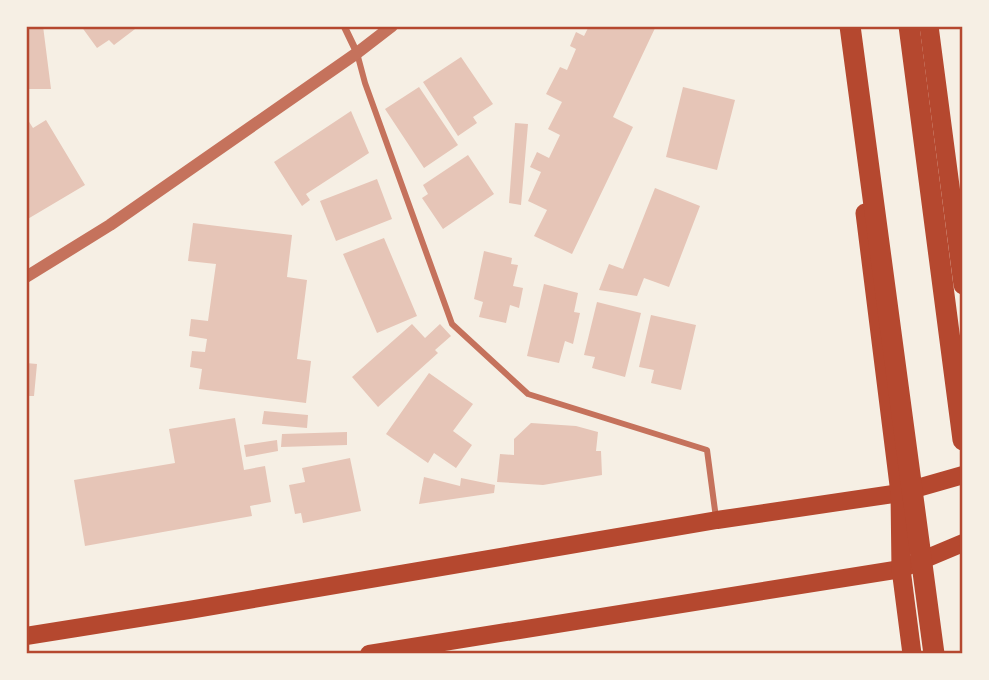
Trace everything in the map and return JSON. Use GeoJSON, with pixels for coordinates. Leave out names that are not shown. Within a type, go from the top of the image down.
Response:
{"type":"FeatureCollection","features":[{"type":"Feature","properties":{"kind":"highway"},"geometry":{"type":"LineString","coordinates":[[841,26],[900,493],[901,569],[912,654]]}},
{"type":"Feature","properties":{"kind":"highway"},"geometry":{"type":"LineString","coordinates":[[850,26],[934,654]]}},
{"type":"Feature","properties":{"kind":"highway"},"geometry":{"type":"LineString","coordinates":[[909,26],[963,440]]}},
{"type":"Feature","properties":{"kind":"highway"},"geometry":{"type":"LineString","coordinates":[[929,26],[963,285]]}},
{"type":"Feature","properties":{"kind":"main road"},"geometry":{"type":"LineString","coordinates":[[26,636],[717,520],[900,493],[963,475]]}},
{"type":"Feature","properties":{"kind":"main road"},"geometry":{"type":"LineString","coordinates":[[369,654],[901,569],[963,543]]}},
{"type":"Feature","properties":{"kind":"street"},"geometry":{"type":"LineString","coordinates":[[344,26],[357,53],[365,83],[452,324],[528,394],[707,450],[717,520]]}},
{"type":"Feature","properties":{"kind":"street"},"geometry":{"type":"LineString","coordinates":[[26,277],[110,225],[392,26]]}},
{"type":"Feature","properties":{"kind":"building"},"geometry":{"type":"Polygon","coordinates":[[[26,26],[43,26],[51,89],[26,89],[26,26]]]}},
{"type":"Feature","properties":{"kind":"building"},"geometry":{"type":"Polygon","coordinates":[[[81,26],[139,26],[114,45],[109,40],[97,48],[81,26]]]}},
{"type":"Feature","properties":{"kind":"building"},"geometry":{"type":"Polygon","coordinates":[[[589,26],[656,26],[613,117],[633,127],[572,254],[534,236],[547,210],[528,201],[541,172],[530,167],[537,152],[549,158],[560,135],[548,129],[562,102],[546,94],[560,67],[567,70],[576,49],[570,46],[576,32],[584,36],[589,26]]]}},
{"type":"Feature","properties":{"kind":"building"},"geometry":{"type":"Polygon","coordinates":[[[461,57],[493,104],[473,117],[477,123],[458,136],[423,82],[461,57]]]}},
{"type":"Feature","properties":{"kind":"building"},"geometry":{"type":"Polygon","coordinates":[[[419,87],[458,145],[424,168],[385,109],[419,87]]]}},
{"type":"Feature","properties":{"kind":"building"},"geometry":{"type":"Polygon","coordinates":[[[683,87],[735,100],[717,170],[666,157],[683,87]]]}},
{"type":"Feature","properties":{"kind":"building"},"geometry":{"type":"Polygon","coordinates":[[[351,111],[369,153],[306,194],[310,200],[302,206],[274,162],[351,111]]]}},
{"type":"Feature","properties":{"kind":"building"},"geometry":{"type":"Polygon","coordinates":[[[26,117],[33,128],[46,120],[85,185],[26,220],[26,117]]]}},
{"type":"Feature","properties":{"kind":"building"},"geometry":{"type":"Polygon","coordinates":[[[515,123],[528,124],[521,205],[509,203],[515,123]]]}},
{"type":"Feature","properties":{"kind":"building"},"geometry":{"type":"Polygon","coordinates":[[[468,155],[494,194],[443,229],[422,198],[428,194],[423,185],[468,155]]]}},
{"type":"Feature","properties":{"kind":"building"},"geometry":{"type":"Polygon","coordinates":[[[377,179],[392,219],[336,241],[320,201],[377,179]]]}},
{"type":"Feature","properties":{"kind":"building"},"geometry":{"type":"Polygon","coordinates":[[[655,188],[700,206],[669,287],[644,278],[637,296],[599,290],[609,264],[623,269],[655,188]]]}},
{"type":"Feature","properties":{"kind":"building"},"geometry":{"type":"Polygon","coordinates":[[[193,223],[292,235],[287,277],[307,280],[297,359],[311,361],[306,403],[199,389],[202,369],[190,367],[192,351],[205,352],[207,339],[189,336],[191,319],[208,321],[216,264],[188,261],[193,223]]]}},
{"type":"Feature","properties":{"kind":"building"},"geometry":{"type":"Polygon","coordinates":[[[384,238],[417,316],[377,333],[343,254],[384,238]]]}},
{"type":"Feature","properties":{"kind":"building"},"geometry":{"type":"Polygon","coordinates":[[[484,251],[512,258],[511,264],[518,265],[513,286],[523,288],[519,308],[510,305],[506,323],[479,317],[483,302],[474,299],[484,251]]]}},
{"type":"Feature","properties":{"kind":"building"},"geometry":{"type":"Polygon","coordinates":[[[544,284],[578,293],[574,312],[580,313],[573,344],[565,341],[559,363],[527,356],[544,284]]]}},
{"type":"Feature","properties":{"kind":"building"},"geometry":{"type":"Polygon","coordinates":[[[597,302],[641,313],[625,377],[592,368],[595,357],[584,355],[597,302]]]}},
{"type":"Feature","properties":{"kind":"building"},"geometry":{"type":"Polygon","coordinates":[[[651,315],[696,325],[681,390],[651,383],[654,370],[639,367],[651,315]]]}},
{"type":"Feature","properties":{"kind":"building"},"geometry":{"type":"Polygon","coordinates":[[[412,324],[425,338],[440,324],[451,336],[435,350],[438,353],[378,407],[352,377],[412,324]]]}},
{"type":"Feature","properties":{"kind":"building"},"geometry":{"type":"Polygon","coordinates":[[[26,363],[37,364],[34,396],[26,396],[26,363]]]}},
{"type":"Feature","properties":{"kind":"building"},"geometry":{"type":"Polygon","coordinates":[[[429,373],[473,404],[453,431],[472,445],[456,468],[434,453],[428,463],[386,434],[429,373]]]}},
{"type":"Feature","properties":{"kind":"building"},"geometry":{"type":"Polygon","coordinates":[[[264,411],[308,415],[307,428],[262,424],[264,411]]]}},
{"type":"Feature","properties":{"kind":"building"},"geometry":{"type":"Polygon","coordinates":[[[235,418],[244,470],[265,466],[271,502],[250,506],[252,516],[85,546],[74,480],[175,463],[169,429],[235,418]]]}},
{"type":"Feature","properties":{"kind":"building"},"geometry":{"type":"Polygon","coordinates":[[[531,423],[576,426],[598,432],[596,451],[601,451],[602,475],[543,485],[497,482],[500,454],[514,455],[514,439],[531,423]]]}},
{"type":"Feature","properties":{"kind":"building"},"geometry":{"type":"Polygon","coordinates":[[[347,432],[347,445],[281,447],[282,434],[347,432]]]}},
{"type":"Feature","properties":{"kind":"building"},"geometry":{"type":"Polygon","coordinates":[[[277,440],[278,451],[246,457],[244,445],[277,440]]]}},
{"type":"Feature","properties":{"kind":"building"},"geometry":{"type":"Polygon","coordinates":[[[350,458],[361,511],[303,523],[301,513],[295,514],[289,485],[305,482],[302,468],[350,458]]]}},
{"type":"Feature","properties":{"kind":"building"},"geometry":{"type":"Polygon","coordinates":[[[424,477],[460,486],[461,478],[495,485],[494,493],[419,504],[424,477]]]}}]}
